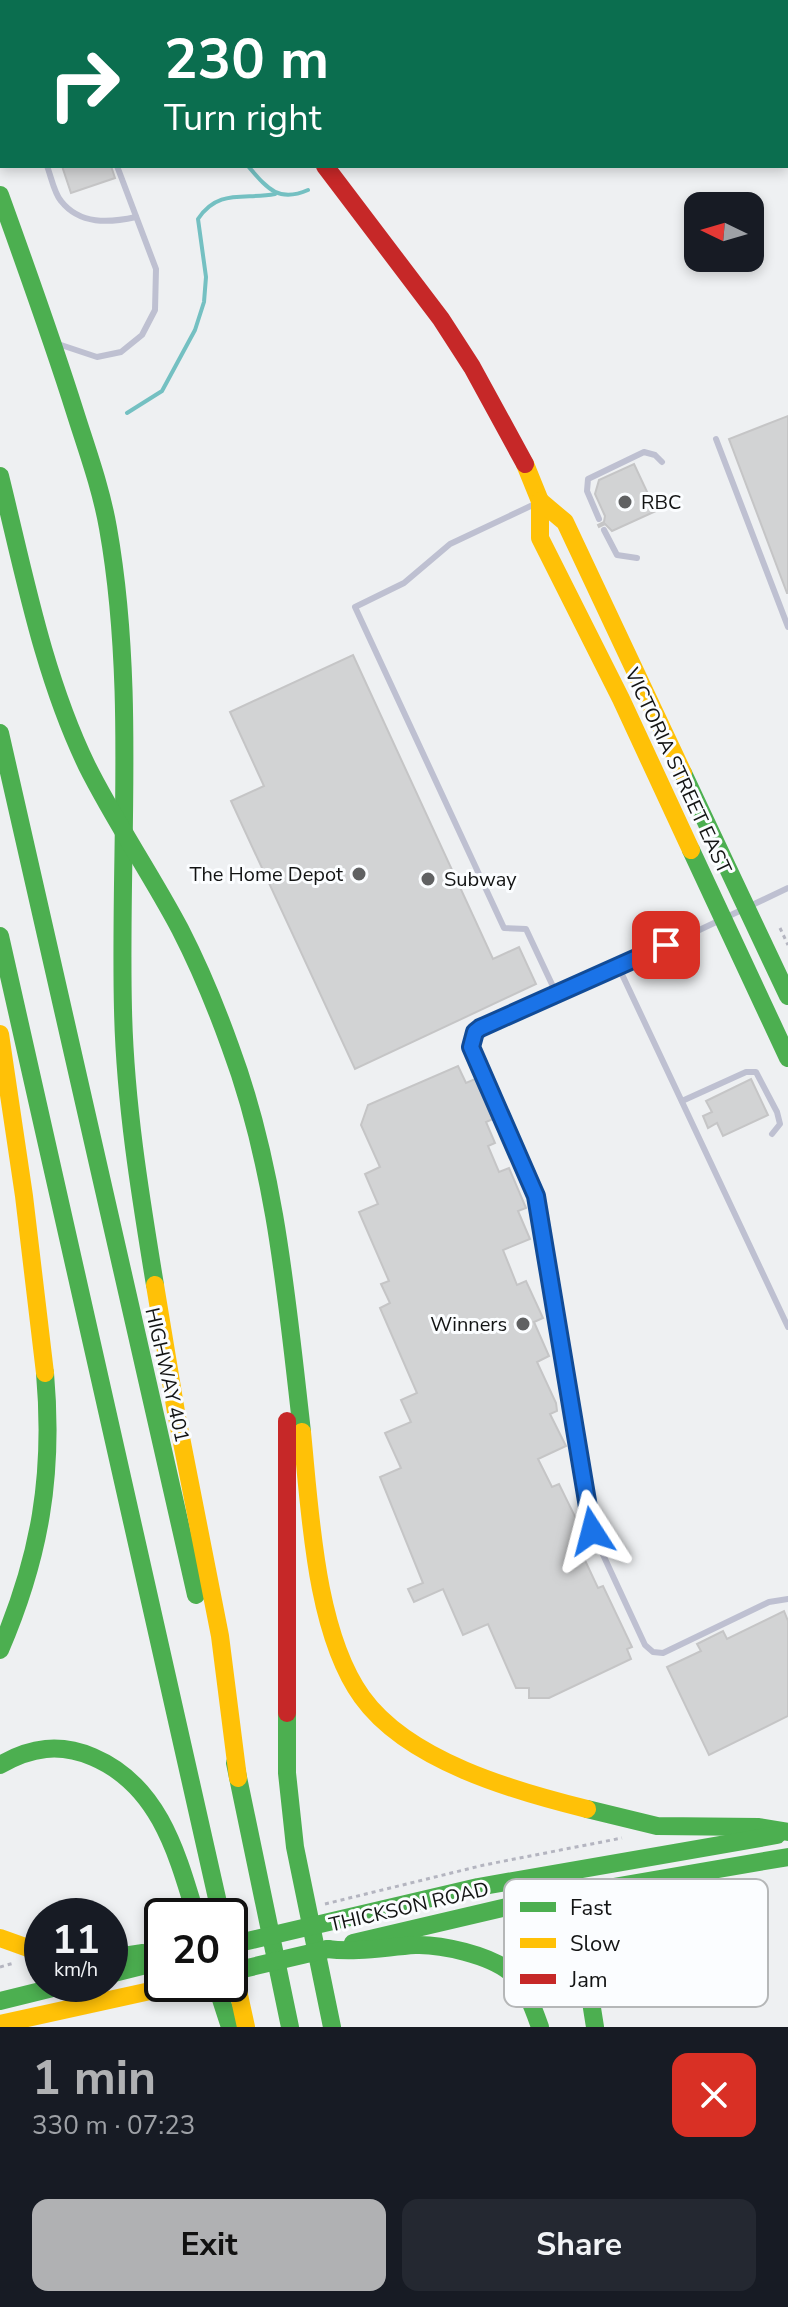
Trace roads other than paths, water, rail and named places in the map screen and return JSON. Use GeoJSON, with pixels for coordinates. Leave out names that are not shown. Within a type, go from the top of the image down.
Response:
{"type":"FeatureCollection","features":[{"type":"Feature","properties":{"kind":"main road","name":"VICTORIA STREET EAST"},"geometry":{"type":"LineString","coordinates":[[327,168],[441,319],[520,452],[540,501],[540,538],[621,699],[788,1058]]}},
{"type":"Feature","properties":{"kind":"main road"},"geometry":{"type":"LineString","coordinates":[[0,195],[53,342],[99,487],[108,529],[120,628],[125,1051],[135,1164],[176,1412],[220,1636],[238,1778]]}},
{"type":"Feature","properties":{"kind":"main road"},"geometry":{"type":"LineString","coordinates":[[0,476],[35,619],[59,696],[87,765],[181,931],[230,1046],[261,1144],[288,1307],[316,1564],[336,1646],[362,1697],[401,1736],[448,1761],[527,1794],[657,1826],[759,1827],[788,1832]]}},
{"type":"Feature","properties":{"kind":"main road","name":"VICTORIA STREET EAST"},"geometry":{"type":"LineString","coordinates":[[540,501],[565,522],[788,996]]}},
{"type":"Feature","properties":{"kind":"main road","name":"HIGHWAY 401"},"geometry":{"type":"LineString","coordinates":[[0,733],[238,1778],[290,2027]]}},
{"type":"Feature","properties":{"kind":"main road"},"geometry":{"type":"LineString","coordinates":[[0,936],[217,1898]]}},
{"type":"Feature","properties":{"kind":"main road"},"geometry":{"type":"LineString","coordinates":[[0,1034],[21,1161],[43,1349],[48,1442],[46,1491],[38,1537],[15,1617],[0,1650]]}},
{"type":"Feature","properties":{"kind":"main road"},"geometry":{"type":"LineString","coordinates":[[288,1307],[287,1773],[295,1847],[332,2027]]}},
{"type":"Feature","properties":{"kind":"main road"},"geometry":{"type":"LineString","coordinates":[[0,1765],[27,1750],[47,1746],[74,1749],[112,1764],[142,1788],[161,1819],[176,1849],[191,1898]]}},
{"type":"Feature","properties":{"kind":"main road","name":"THICKSON ROAD"},"geometry":{"type":"LineString","coordinates":[[529,1879],[788,1832]]}},
{"type":"Feature","properties":{"kind":"main road","name":"THICKSON ROAD"},"geometry":{"type":"LineString","coordinates":[[664,1879],[788,1857]]}},
{"type":"Feature","properties":{"kind":"main road"},"geometry":{"type":"LineString","coordinates":[[567,1873],[569,1879]]}},
{"type":"Feature","properties":{"kind":"main road","name":"THICKSON ROAD"},"geometry":{"type":"LineString","coordinates":[[248,1939],[326,1912],[504,1883]]}},
{"type":"Feature","properties":{"kind":"main road","name":"THICKSON ROAD"},"geometry":{"type":"LineString","coordinates":[[248,1968],[504,1908]]}},
{"type":"Feature","properties":{"kind":"main road"},"geometry":{"type":"LineString","coordinates":[[0,1938],[24,1947]]}},
{"type":"Feature","properties":{"kind":"main road"},"geometry":{"type":"LineString","coordinates":[[327,1949],[351,1952],[419,1945],[471,1953],[504,1970]]}},
{"type":"Feature","properties":{"kind":"main road"},"geometry":{"type":"LineString","coordinates":[[0,2024],[144,1992]]}},
{"type":"Feature","properties":{"kind":"main road"},"geometry":{"type":"LineString","coordinates":[[0,2001],[24,1995]]}},
{"type":"Feature","properties":{"kind":"main road"},"geometry":{"type":"LineString","coordinates":[[222,2002],[230,2027]]}},
{"type":"Feature","properties":{"kind":"main road"},"geometry":{"type":"LineString","coordinates":[[241,2002],[246,2027]]}},
{"type":"Feature","properties":{"kind":"main road"},"geometry":{"type":"LineString","coordinates":[[533,2007],[540,2027]]}},
{"type":"Feature","properties":{"kind":"main road"},"geometry":{"type":"LineString","coordinates":[[592,2007],[595,2027]]}},
{"type":"Feature","properties":{"kind":"lane"},"geometry":{"type":"LineString","coordinates":[[48,168],[59,200],[81,216],[91,221],[136,217]]}},
{"type":"Feature","properties":{"kind":"lane"},"geometry":{"type":"LineString","coordinates":[[53,342],[97,357],[121,352],[142,335],[155,310],[156,269],[118,168]]}},
{"type":"Feature","properties":{"kind":"lane"},"geometry":{"type":"LineString","coordinates":[[716,439],[788,627]]}},
{"type":"Feature","properties":{"kind":"lane"},"geometry":{"type":"LineString","coordinates":[[599,519],[587,491],[588,479],[644,452],[655,455],[662,462]]}},
{"type":"Feature","properties":{"kind":"lane"},"geometry":{"type":"LineString","coordinates":[[540,501],[450,544],[404,583],[355,607],[504,928],[526,929],[557,995]]}},
{"type":"Feature","properties":{"kind":"lane"},"geometry":{"type":"LineString","coordinates":[[604,530],[617,555],[637,558]]}},
{"type":"Feature","properties":{"kind":"lane"},"geometry":{"type":"LineString","coordinates":[[788,888],[619,968],[480,1028],[475,1032],[471,1047],[536,1196],[592,1531],[645,1645],[653,1652],[663,1653],[769,1602],[788,1599]]}},
{"type":"Feature","properties":{"kind":"lane"},"geometry":{"type":"LineString","coordinates":[[619,968],[788,1327]]}},
{"type":"Feature","properties":{"kind":"lane"},"geometry":{"type":"LineString","coordinates":[[682,1101],[746,1072],[756,1072],[777,1112],[780,1124],[772,1134]]}},
{"type":"Feature","properties":{"kind":"waterway"},"geometry":{"type":"LineString","coordinates":[[250,168],[267,187],[281,194],[298,194],[308,190]]}},
{"type":"Feature","properties":{"kind":"waterway"},"geometry":{"type":"LineString","coordinates":[[127,413],[162,391],[195,330],[204,302],[206,277],[198,219],[206,209],[223,199],[275,194]]}},
{"type":"Feature","properties":{"kind":"place","name":"RBC"},"geometry":{"type":"Point","coordinates":[625,502]}},
{"type":"Feature","properties":{"kind":"place","name":"The Home Depot"},"geometry":{"type":"Point","coordinates":[359,874]}},
{"type":"Feature","properties":{"kind":"place","name":"Subway"},"geometry":{"type":"Point","coordinates":[428,879]}},
{"type":"Feature","properties":{"kind":"place","name":"Winners"},"geometry":{"type":"Point","coordinates":[523,1324]}}]}
